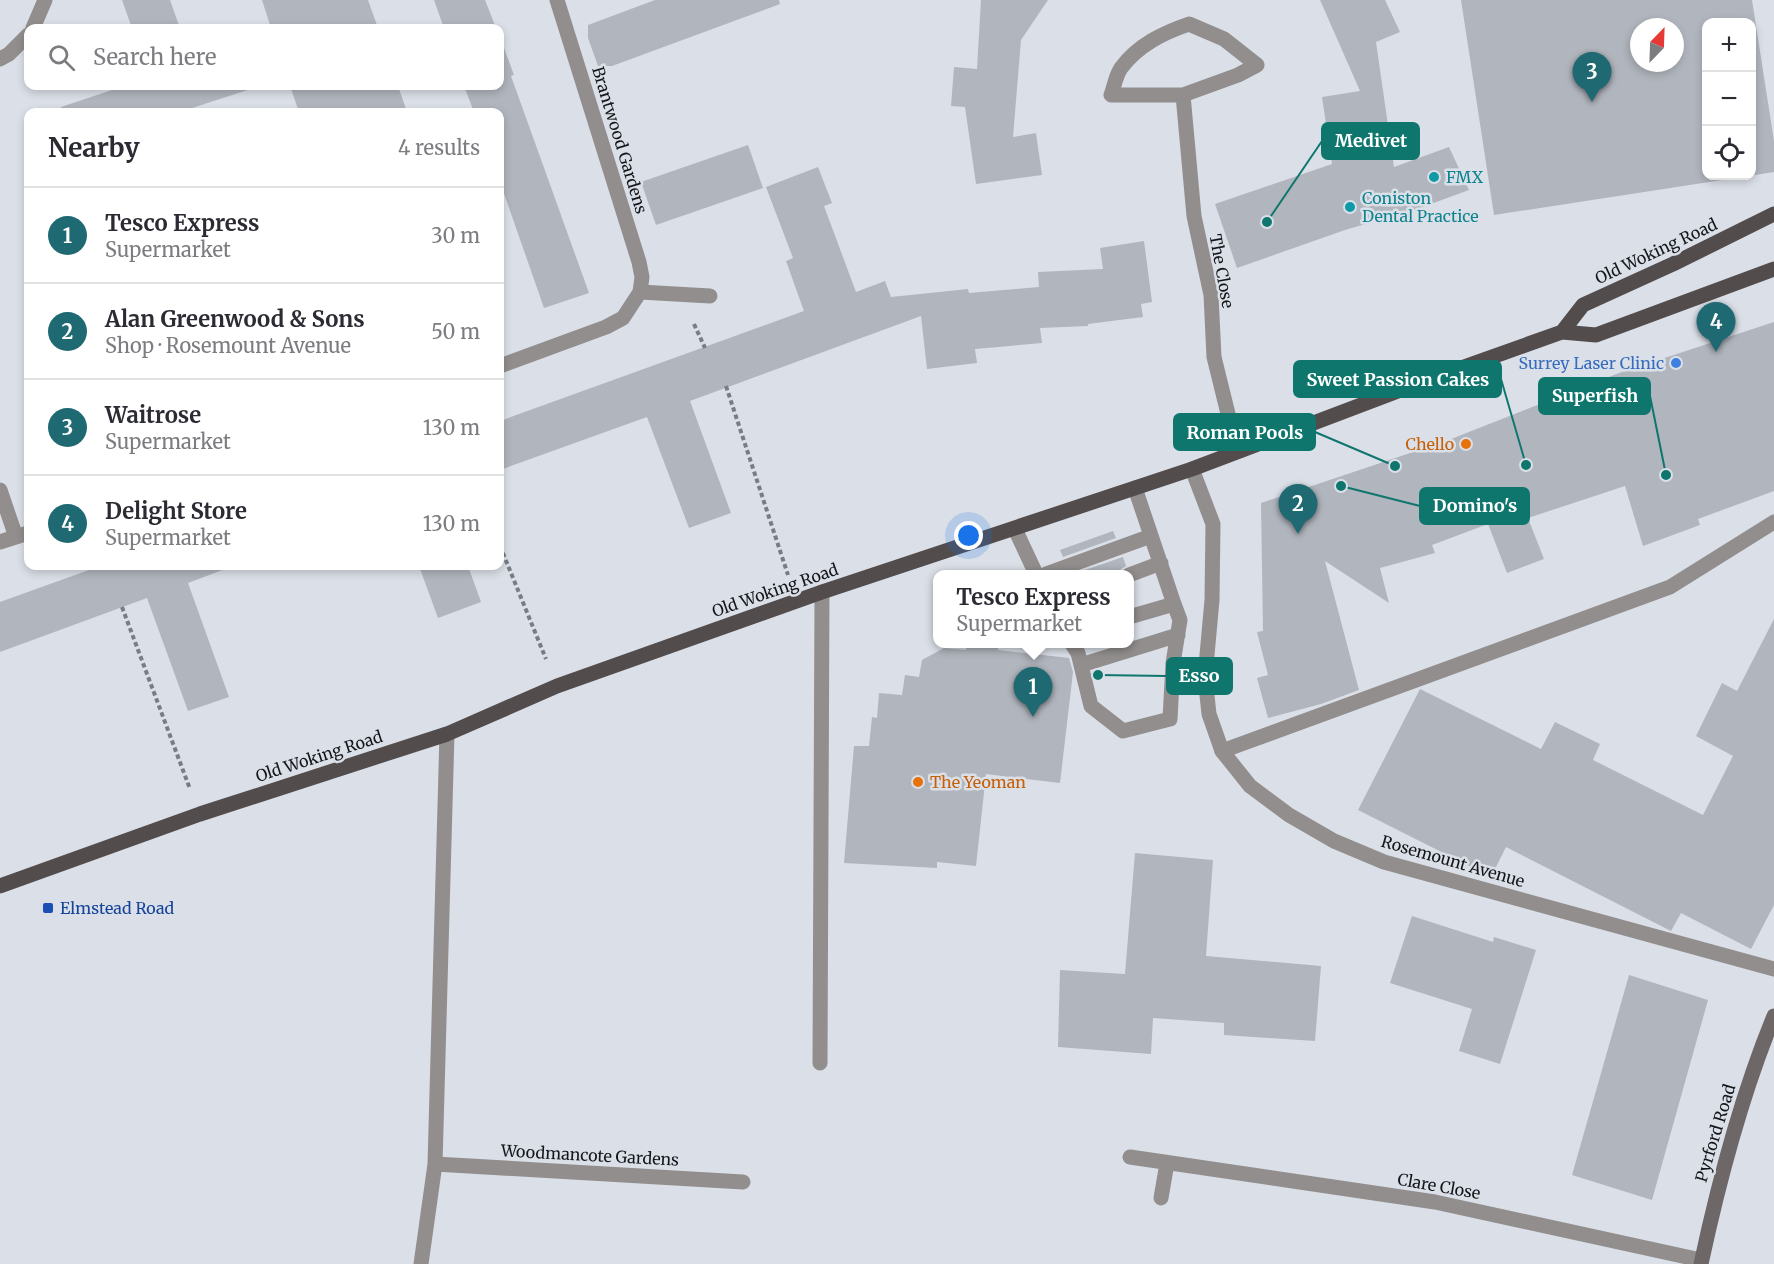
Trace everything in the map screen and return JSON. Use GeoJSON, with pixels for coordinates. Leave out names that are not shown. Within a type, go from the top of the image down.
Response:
{"type":"FeatureCollection","features":[{"type":"Feature","properties":{"kind":"main road","name":"Old Woking Road"},"geometry":{"type":"LineString","coordinates":[[1562,332],[1583,305],[1774,214]]}},
{"type":"Feature","properties":{"kind":"main road","name":"Old Woking Road"},"geometry":{"type":"LineString","coordinates":[[0,886],[200,814],[447,734],[557,686],[822,592],[1192,469],[1419,383],[1562,332],[1596,335],[1774,269]]}},
{"type":"Feature","properties":{"kind":"street"},"geometry":{"type":"LineString","coordinates":[[35,24],[45,0]]}},
{"type":"Feature","properties":{"kind":"street","name":"Brantwood Gardens"},"geometry":{"type":"LineString","coordinates":[[557,0],[639,262],[642,277],[640,292]]}},
{"type":"Feature","properties":{"kind":"street"},"geometry":{"type":"LineString","coordinates":[[1189,24],[1224,39],[1257,65],[1238,75],[1183,95],[1111,95],[1120,69],[1140,48],[1164,33],[1189,24]]}},
{"type":"Feature","properties":{"kind":"street"},"geometry":{"type":"LineString","coordinates":[[0,59],[9,54],[24,38]]}},
{"type":"Feature","properties":{"kind":"street","name":"The Close"},"geometry":{"type":"LineString","coordinates":[[1183,95],[1194,216],[1211,296],[1214,357],[1232,430],[1242,450]]}},
{"type":"Feature","properties":{"kind":"street"},"geometry":{"type":"LineString","coordinates":[[504,365],[606,327],[623,318],[640,292],[710,296]]}},
{"type":"Feature","properties":{"kind":"street","name":"Rosemount Avenue"},"geometry":{"type":"LineString","coordinates":[[1192,469],[1213,524],[1212,600],[1205,677],[1209,714],[1222,751],[1250,786],[1290,815],[1334,841],[1384,862],[1774,969]]}},
{"type":"Feature","properties":{"kind":"street"},"geometry":{"type":"LineString","coordinates":[[1075,648],[1078,653],[1091,706],[1123,731],[1170,719],[1173,663],[1180,620],[1135,488]]}},
{"type":"Feature","properties":{"kind":"street"},"geometry":{"type":"LineString","coordinates":[[0,490],[22,535],[0,542]]}},
{"type":"Feature","properties":{"kind":"street"},"geometry":{"type":"LineString","coordinates":[[1222,751],[1670,587],[1774,522]]}},
{"type":"Feature","properties":{"kind":"street"},"geometry":{"type":"LineString","coordinates":[[1015,529],[1033,570]]}},
{"type":"Feature","properties":{"kind":"street"},"geometry":{"type":"LineString","coordinates":[[1057,570],[1151,536]]}},
{"type":"Feature","properties":{"kind":"street"},"geometry":{"type":"LineString","coordinates":[[1134,573],[1161,563]]}},
{"type":"Feature","properties":{"kind":"street"},"geometry":{"type":"LineString","coordinates":[[820,1063],[822,592]]}},
{"type":"Feature","properties":{"kind":"street"},"geometry":{"type":"LineString","coordinates":[[1134,616],[1174,604]]}},
{"type":"Feature","properties":{"kind":"street"},"geometry":{"type":"LineString","coordinates":[[1081,665],[1178,635]]}},
{"type":"Feature","properties":{"kind":"street"},"geometry":{"type":"LineString","coordinates":[[421,1264],[435,1164],[447,734]]}},
{"type":"Feature","properties":{"kind":"street","name":"Pyrford Road"},"geometry":{"type":"LineString","coordinates":[[1701,1262],[1718,1186],[1738,1114],[1774,1016]]}},
{"type":"Feature","properties":{"kind":"street","name":"Clare Close"},"geometry":{"type":"LineString","coordinates":[[1130,1157],[1435,1202],[1701,1262]]}},
{"type":"Feature","properties":{"kind":"street"},"geometry":{"type":"LineString","coordinates":[[1161,1198],[1167,1163]]}},
{"type":"Feature","properties":{"kind":"street","name":"Woodmancote Gardens"},"geometry":{"type":"LineString","coordinates":[[435,1164],[742,1182]]}},
{"type":"Feature","properties":{"kind":"path"},"geometry":{"type":"LineString","coordinates":[[726,386],[796,601]]}},
{"type":"Feature","properties":{"kind":"path"},"geometry":{"type":"LineString","coordinates":[[504,556],[557,686]]}},
{"type":"Feature","properties":{"kind":"path"},"geometry":{"type":"LineString","coordinates":[[122,607],[200,814]]}},
{"type":"Feature","properties":{"kind":"building"},"geometry":{"type":"Polygon","coordinates":[[[122,0],[170,0],[179,24],[131,24],[122,0]]]}},
{"type":"Feature","properties":{"kind":"building"},"geometry":{"type":"Polygon","coordinates":[[[262,0],[368,0],[377,24],[270,24],[262,0]]]}},
{"type":"Feature","properties":{"kind":"building"},"geometry":{"type":"Polygon","coordinates":[[[434,0],[485,0],[494,24],[443,24],[434,0]]]}},
{"type":"Feature","properties":{"kind":"building"},"geometry":{"type":"Polygon","coordinates":[[[655,0],[779,0],[780,4],[612,66],[598,66],[588,38],[588,25],[655,0]]]}},
{"type":"Feature","properties":{"kind":"building"},"geometry":{"type":"Polygon","coordinates":[[[981,0],[1048,0],[1021,40],[1013,137],[1036,133],[1042,175],[976,184],[965,107],[951,106],[954,67],[977,69],[981,0]]]}},
{"type":"Feature","properties":{"kind":"building"},"geometry":{"type":"Polygon","coordinates":[[[1320,0],[1385,0],[1400,32],[1376,42],[1394,167],[1449,147],[1469,190],[1237,268],[1215,204],[1332,164],[1322,97],[1360,91],[1320,0]]]}},
{"type":"Feature","properties":{"kind":"building"},"geometry":{"type":"Polygon","coordinates":[[[1461,0],[1752,0],[1755,18],[1702,18],[1702,180],[1722,180],[1494,215],[1461,0]]]}},
{"type":"Feature","properties":{"kind":"building"},"geometry":{"type":"Polygon","coordinates":[[[1756,26],[1774,141],[1774,172],[1756,174],[1756,26]]]}},
{"type":"Feature","properties":{"kind":"building"},"geometry":{"type":"Polygon","coordinates":[[[504,48],[514,75],[511,76],[589,293],[544,308],[504,193],[504,108],[472,108],[466,90],[504,90],[504,48]]]}},
{"type":"Feature","properties":{"kind":"building"},"geometry":{"type":"Polygon","coordinates":[[[112,90],[248,90],[192,108],[61,107],[112,90]]]}},
{"type":"Feature","properties":{"kind":"building"},"geometry":{"type":"Polygon","coordinates":[[[291,90],[399,90],[406,108],[298,108],[291,90]]]}},
{"type":"Feature","properties":{"kind":"building"},"geometry":{"type":"Polygon","coordinates":[[[748,145],[763,188],[656,225],[641,182],[748,145]]]}},
{"type":"Feature","properties":{"kind":"building"},"geometry":{"type":"Polygon","coordinates":[[[818,167],[832,203],[824,206],[856,292],[885,281],[891,297],[968,289],[969,293],[1039,287],[1038,272],[1103,269],[1100,248],[1144,241],[1152,302],[1141,304],[1143,317],[1088,324],[1088,326],[1040,328],[1042,343],[975,349],[977,363],[927,369],[921,316],[690,401],[731,513],[689,528],[647,417],[504,469],[504,420],[804,311],[786,261],[793,258],[766,187],[818,167]]]}},
{"type":"Feature","properties":{"kind":"building"},"geometry":{"type":"Polygon","coordinates":[[[1774,322],[1774,491],[1698,519],[1700,525],[1643,546],[1625,486],[1528,518],[1544,559],[1507,573],[1488,524],[1432,545],[1435,553],[1380,568],[1389,603],[1325,561],[1359,690],[1321,704],[1268,718],[1257,678],[1268,675],[1257,632],[1263,631],[1261,503],[1446,441],[1619,373],[1774,322]]]}},
{"type":"Feature","properties":{"kind":"building"},"geometry":{"type":"Polygon","coordinates":[[[1113,531],[1116,538],[1063,557],[1060,550],[1113,531]]]}},
{"type":"Feature","properties":{"kind":"building"},"geometry":{"type":"Polygon","coordinates":[[[1123,557],[1126,566],[1121,570],[1085,570],[1123,557]]]}},
{"type":"Feature","properties":{"kind":"building"},"geometry":{"type":"Polygon","coordinates":[[[89,570],[222,570],[188,583],[229,697],[188,711],[147,598],[0,652],[0,602],[89,570]]]}},
{"type":"Feature","properties":{"kind":"building"},"geometry":{"type":"Polygon","coordinates":[[[420,570],[469,570],[481,602],[438,618],[420,570]]]}},
{"type":"Feature","properties":{"kind":"building"},"geometry":{"type":"Polygon","coordinates":[[[1774,619],[1774,905],[1751,949],[1681,913],[1671,931],[1506,847],[1491,877],[1358,810],[1420,689],[1541,749],[1555,722],[1600,744],[1593,760],[1703,815],[1733,756],[1696,736],[1722,683],[1737,691],[1774,619]]]}},
{"type":"Feature","properties":{"kind":"building","name":"The Yeoman"},"geometry":{"type":"Polygon","coordinates":[[[944,648],[966,650],[966,648],[998,648],[998,650],[1069,658],[1073,672],[1060,783],[986,774],[976,866],[937,862],[937,868],[844,863],[854,746],[869,746],[872,717],[877,718],[879,693],[902,695],[905,675],[919,677],[922,660],[944,648]]]}},
{"type":"Feature","properties":{"kind":"building"},"geometry":{"type":"Polygon","coordinates":[[[1135,853],[1213,860],[1206,956],[1321,966],[1315,1041],[1224,1035],[1224,1023],[1153,1018],[1151,1054],[1058,1047],[1060,970],[1125,974],[1135,853]]]}},
{"type":"Feature","properties":{"kind":"building"},"geometry":{"type":"Polygon","coordinates":[[[1412,916],[1493,942],[1494,937],[1536,950],[1500,1064],[1459,1051],[1472,1009],[1390,983],[1412,916]]]}},
{"type":"Feature","properties":{"kind":"building"},"geometry":{"type":"Polygon","coordinates":[[[1629,975],[1708,1000],[1652,1200],[1572,1175],[1629,975]]]}},
{"type":"Feature","properties":{"kind":"place","name":"Waitrose"},"geometry":{"type":"Point","coordinates":[1592,102]}},
{"type":"Feature","properties":{"kind":"place","name":"FMX"},"geometry":{"type":"Point","coordinates":[1434,177]}},
{"type":"Feature","properties":{"kind":"place","name":"Coniston Dental Practice"},"geometry":{"type":"Point","coordinates":[1350,207]}},
{"type":"Feature","properties":{"kind":"place","name":"Medivet"},"geometry":{"type":"Point","coordinates":[1267,222]}},
{"type":"Feature","properties":{"kind":"place","name":"Delight Store"},"geometry":{"type":"Point","coordinates":[1716,352]}},
{"type":"Feature","properties":{"kind":"place","name":"Surrey Laser Clinic"},"geometry":{"type":"Point","coordinates":[1676,363]}},
{"type":"Feature","properties":{"kind":"place","name":"Chello"},"geometry":{"type":"Point","coordinates":[1466,444]}},
{"type":"Feature","properties":{"kind":"place","name":"Sweet Passion Cakes"},"geometry":{"type":"Point","coordinates":[1526,465]}},
{"type":"Feature","properties":{"kind":"place","name":"Roman Pools"},"geometry":{"type":"Point","coordinates":[1395,466]}},
{"type":"Feature","properties":{"kind":"place","name":"Superfish"},"geometry":{"type":"Point","coordinates":[1666,475]}},
{"type":"Feature","properties":{"kind":"place","name":"Domino's"},"geometry":{"type":"Point","coordinates":[1341,486]}},
{"type":"Feature","properties":{"kind":"place","name":"Alan Greenwood & Sons"},"geometry":{"type":"Point","coordinates":[1298,534]}},
{"type":"Feature","properties":{"kind":"place","name":"Esso"},"geometry":{"type":"Point","coordinates":[1098,675]}},
{"type":"Feature","properties":{"kind":"place","name":"Tesco Express"},"geometry":{"type":"Point","coordinates":[1033,717]}},
{"type":"Feature","properties":{"kind":"place","name":"The Yeoman"},"geometry":{"type":"Point","coordinates":[918,782]}},
{"type":"Feature","properties":{"kind":"place","name":"Elmstead Road"},"geometry":{"type":"Point","coordinates":[48,908]}}]}
